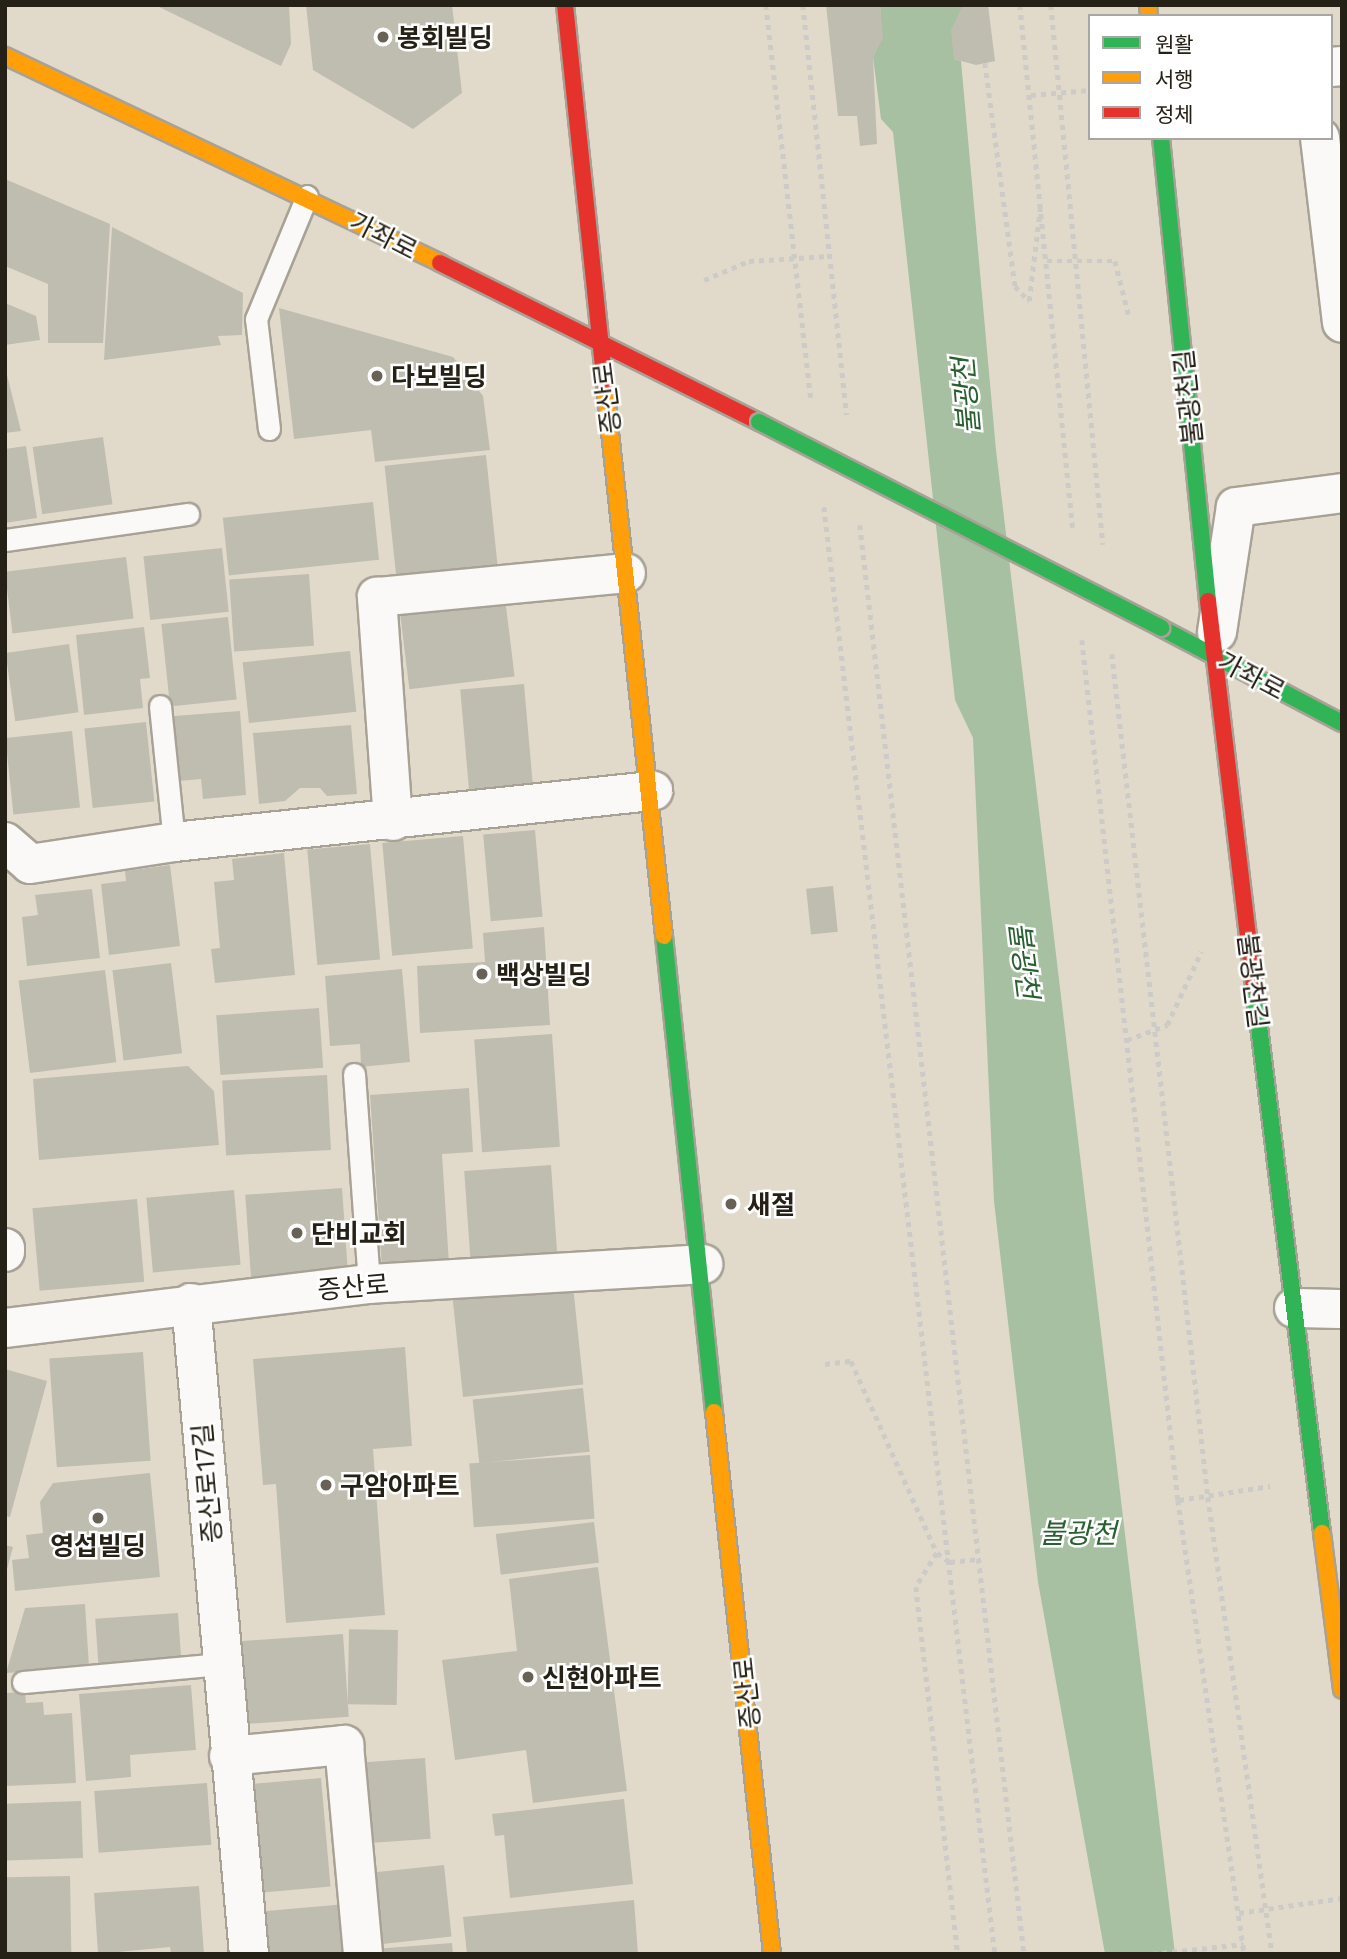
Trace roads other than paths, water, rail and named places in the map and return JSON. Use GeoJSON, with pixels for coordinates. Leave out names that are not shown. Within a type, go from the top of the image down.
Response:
{"type":"FeatureCollection","features":[{"type":"Feature","properties":{"kind":"main road","name":"증산로"},"geometry":{"type":"LineString","coordinates":[[565,5],[599,341],[653,791],[772,1954]]}},
{"type":"Feature","properties":{"kind":"main road","name":"가좌로"},"geometry":{"type":"LineString","coordinates":[[5,56],[307,196],[599,341],[1342,723]]}},
{"type":"Feature","properties":{"kind":"main road","name":"불광천길"},"geometry":{"type":"LineString","coordinates":[[1161,140],[1213,655],[1342,1690]]}},
{"type":"Feature","properties":{"kind":"street"},"geometry":{"type":"LineString","coordinates":[[1320,140],[1342,323]]}},
{"type":"Feature","properties":{"kind":"street","name":"불광천길"},"geometry":{"type":"LineString","coordinates":[[1213,655],[1236,507],[1342,493]]}},
{"type":"Feature","properties":{"kind":"street"},"geometry":{"type":"LineString","coordinates":[[393,821],[377,597],[625,573]]}},
{"type":"Feature","properties":{"kind":"street"},"geometry":{"type":"LineString","coordinates":[[5,842],[30,864],[174,842],[393,821],[653,791]]}},
{"type":"Feature","properties":{"kind":"street","name":"증산로"},"geometry":{"type":"LineString","coordinates":[[5,1328],[191,1303],[369,1284],[703,1264]]}},
{"type":"Feature","properties":{"kind":"street","name":"증산로17길"},"geometry":{"type":"LineString","coordinates":[[191,1303],[229,1756],[249,1954]]}},
{"type":"Feature","properties":{"kind":"street"},"geometry":{"type":"LineString","coordinates":[[1294,1308],[1342,1309]]}},
{"type":"Feature","properties":{"kind":"street"},"geometry":{"type":"LineString","coordinates":[[229,1756],[344,1745],[363,1954]]}},
{"type":"Feature","properties":{"kind":"lane"},"geometry":{"type":"LineString","coordinates":[[269,429],[256,319],[307,196]]}},
{"type":"Feature","properties":{"kind":"lane"},"geometry":{"type":"LineString","coordinates":[[5,540],[188,514]]}},
{"type":"Feature","properties":{"kind":"lane"},"geometry":{"type":"LineString","coordinates":[[160,706],[174,842]]}},
{"type":"Feature","properties":{"kind":"lane"},"geometry":{"type":"LineString","coordinates":[[355,1074],[369,1284]]}},
{"type":"Feature","properties":{"kind":"lane"},"geometry":{"type":"LineString","coordinates":[[23,1682],[221,1664]]}},
{"type":"Feature","properties":{"kind":"water","name":"불광천"},"geometry":{"type":"Polygon","coordinates":[[[880,5],[963,5],[954,59],[961,61],[996,450],[1175,1954],[1105,1954],[1038,1582],[994,1201],[973,738],[955,700],[893,132],[881,119],[873,57],[882,38],[880,5]]]}},
{"type":"Feature","properties":{"kind":"place","name":"봉회빌딩"},"geometry":{"type":"Point","coordinates":[383,37]}},
{"type":"Feature","properties":{"kind":"place","name":"다보빌딩"},"geometry":{"type":"Point","coordinates":[377,376]}},
{"type":"Feature","properties":{"kind":"place","name":"백상빌딩"},"geometry":{"type":"Point","coordinates":[482,974]}},
{"type":"Feature","properties":{"kind":"place","name":"새절"},"geometry":{"type":"Point","coordinates":[731,1204]}},
{"type":"Feature","properties":{"kind":"place","name":"단비교회"},"geometry":{"type":"Point","coordinates":[297,1233]}},
{"type":"Feature","properties":{"kind":"place","name":"구암아파트"},"geometry":{"type":"Point","coordinates":[326,1485]}},
{"type":"Feature","properties":{"kind":"place","name":"영섭빌딩"},"geometry":{"type":"Point","coordinates":[98,1518]}},
{"type":"Feature","properties":{"kind":"place","name":"신현아파트"},"geometry":{"type":"Point","coordinates":[528,1677]}}]}
